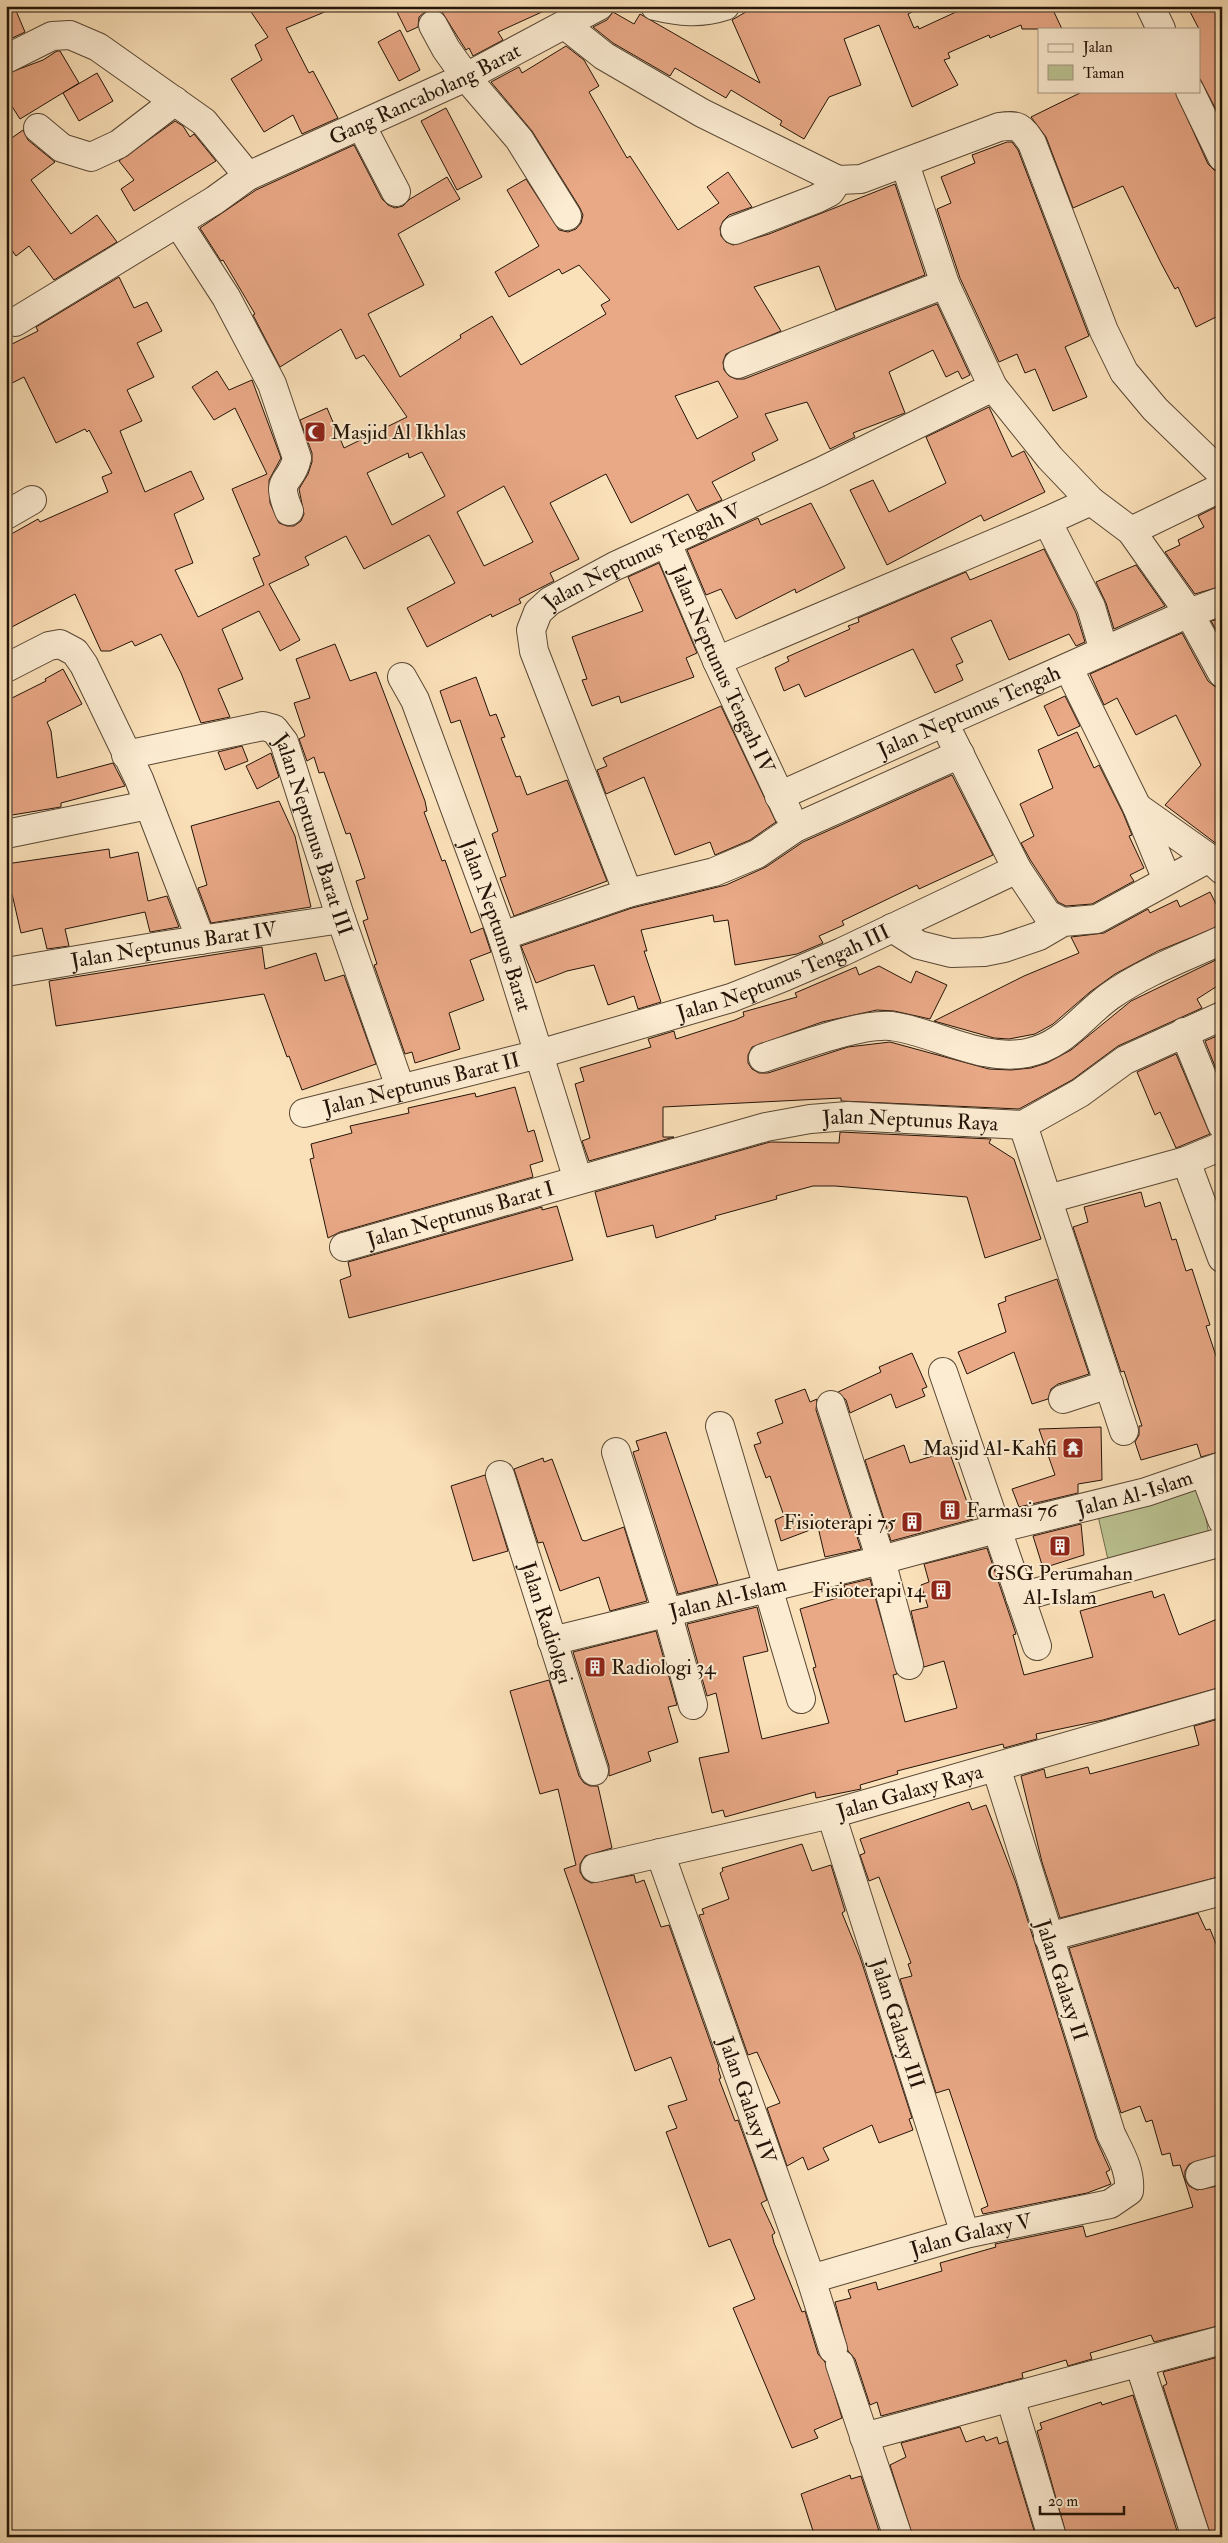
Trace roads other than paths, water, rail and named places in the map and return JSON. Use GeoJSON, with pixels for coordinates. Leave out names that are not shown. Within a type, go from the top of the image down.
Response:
{"type":"FeatureCollection","features":[{"type":"Feature","properties":{"kind":"street","name":"Gang Rancabolang Barat"},"geometry":{"type":"LineString","coordinates":[[15,322],[178,223],[248,176],[466,77],[599,6]]}},
{"type":"Feature","properties":{"kind":"street"},"geometry":{"type":"LineString","coordinates":[[655,6],[678,11],[708,12],[725,6]]}},
{"type":"Feature","properties":{"kind":"street"},"geometry":{"type":"LineString","coordinates":[[1150,6],[1161,28]]}},
{"type":"Feature","properties":{"kind":"street"},"geometry":{"type":"LineString","coordinates":[[433,24],[446,49],[466,77],[518,140],[567,216]]}},
{"type":"Feature","properties":{"kind":"street"},"geometry":{"type":"LineString","coordinates":[[565,25],[604,56],[702,113],[838,180],[860,179],[905,164],[1000,127],[1012,125],[1022,128],[1032,143],[1104,331],[1124,372],[1155,409],[1222,474]]}},
{"type":"Feature","properties":{"kind":"street"},"geometry":{"type":"LineString","coordinates":[[6,59],[52,36],[70,35],[98,47],[204,122],[248,176]]}},
{"type":"Feature","properties":{"kind":"street"},"geometry":{"type":"LineString","coordinates":[[1190,92],[1222,157]]}},
{"type":"Feature","properties":{"kind":"street"},"geometry":{"type":"LineString","coordinates":[[38,128],[62,148],[91,157],[119,144],[175,101]]}},
{"type":"Feature","properties":{"kind":"street"},"geometry":{"type":"LineString","coordinates":[[361,125],[396,192]]}},
{"type":"Feature","properties":{"kind":"street"},"geometry":{"type":"LineString","coordinates":[[905,164],[945,284],[993,387],[1050,458],[1091,501],[1131,532],[1189,613],[1222,673]]}},
{"type":"Feature","properties":{"kind":"street"},"geometry":{"type":"LineString","coordinates":[[735,230],[816,199],[830,192],[838,180]]}},
{"type":"Feature","properties":{"kind":"street"},"geometry":{"type":"LineString","coordinates":[[178,223],[226,297],[272,384],[297,458],[282,485],[282,496],[289,511]]}},
{"type":"Feature","properties":{"kind":"street"},"geometry":{"type":"LineString","coordinates":[[738,364],[945,284]]}},
{"type":"Feature","properties":{"kind":"street","name":"Jalan Neptunus Tengah V"},"geometry":{"type":"LineString","coordinates":[[628,893],[534,651],[531,630],[538,612],[550,601],[616,566],[820,472],[993,387]]}},
{"type":"Feature","properties":{"kind":"street"},"geometry":{"type":"LineString","coordinates":[[1131,532],[1222,488]]}},
{"type":"Feature","properties":{"kind":"street"},"geometry":{"type":"LineString","coordinates":[[6,515],[32,500]]}},
{"type":"Feature","properties":{"kind":"street"},"geometry":{"type":"LineString","coordinates":[[717,661],[1091,501]]}},
{"type":"Feature","properties":{"kind":"street"},"geometry":{"type":"LineString","coordinates":[[1047,521],[1091,607],[1104,651]]}},
{"type":"Feature","properties":{"kind":"street","name":"Jalan Neptunus Tengah IV"},"geometry":{"type":"LineString","coordinates":[[667,542],[717,661],[779,796]]}},
{"type":"Feature","properties":{"kind":"street","name":"Jalan Neptunus Tengah"},"geometry":{"type":"LineString","coordinates":[[779,796],[1189,613],[1222,601]]}},
{"type":"Feature","properties":{"kind":"street"},"geometry":{"type":"LineString","coordinates":[[6,668],[48,646],[60,644],[67,646],[84,665],[139,779],[201,940]]}},
{"type":"Feature","properties":{"kind":"street"},"geometry":{"type":"LineString","coordinates":[[1069,668],[1137,807],[1167,880]]}},
{"type":"Feature","properties":{"kind":"street","name":"Jalan Neptunus Barat"},"geometry":{"type":"LineString","coordinates":[[402,677],[415,700],[502,936],[578,1180]]}},
{"type":"Feature","properties":{"kind":"street"},"geometry":{"type":"LineString","coordinates":[[944,722],[1017,869],[1047,914],[1063,922]]}},
{"type":"Feature","properties":{"kind":"street","name":"Jalan Neptunus Barat III"},"geometry":{"type":"LineString","coordinates":[[126,755],[263,726],[274,728],[284,742],[341,919],[400,1087]]}},
{"type":"Feature","properties":{"kind":"street","name":"Jalan Neptunus Tengah"},"geometry":{"type":"LineString","coordinates":[[502,936],[628,893],[714,872],[758,854],[795,828],[960,754]]}},
{"type":"Feature","properties":{"kind":"street"},"geometry":{"type":"LineString","coordinates":[[779,796],[795,828]]}},
{"type":"Feature","properties":{"kind":"street"},"geometry":{"type":"LineString","coordinates":[[6,834],[148,805]]}},
{"type":"Feature","properties":{"kind":"street"},"geometry":{"type":"LineString","coordinates":[[1137,807],[1215,864]]}},
{"type":"Feature","properties":{"kind":"street"},"geometry":{"type":"LineString","coordinates":[[892,928],[919,946],[951,953],[984,952],[1004,948],[1039,936],[1063,922],[1097,919],[1167,880],[1215,864]]}},
{"type":"Feature","properties":{"kind":"street","name":"Jalan Neptunus Tengah III"},"geometry":{"type":"LineString","coordinates":[[539,1054],[731,998],[784,978],[1017,869]]}},
{"type":"Feature","properties":{"kind":"street","name":"Jalan Neptunus Barat IV"},"geometry":{"type":"LineString","coordinates":[[6,972],[341,919]]}},
{"type":"Feature","properties":{"kind":"street"},"geometry":{"type":"LineString","coordinates":[[763,1058],[824,1038],[890,1026],[999,1055],[1027,1053],[1068,1035],[1111,996],[1169,964],[1222,940]]}},
{"type":"Feature","properties":{"kind":"street","name":"Jalan Neptunus Raya"},"geometry":{"type":"LineString","coordinates":[[578,1180],[766,1127],[810,1119],[848,1116],[1023,1125],[1080,1093],[1125,1060],[1222,1016]]}},
{"type":"Feature","properties":{"kind":"street"},"geometry":{"type":"LineString","coordinates":[[1184,1032],[1222,1125]]}},
{"type":"Feature","properties":{"kind":"street","name":"Jalan Neptunus Barat II"},"geometry":{"type":"LineString","coordinates":[[304,1113],[400,1087],[539,1054]]}},
{"type":"Feature","properties":{"kind":"street"},"geometry":{"type":"LineString","coordinates":[[1023,1125],[1124,1431]]}},
{"type":"Feature","properties":{"kind":"street"},"geometry":{"type":"LineString","coordinates":[[1048,1199],[1186,1161],[1222,1146]]}},
{"type":"Feature","properties":{"kind":"street"},"geometry":{"type":"LineString","coordinates":[[1186,1161],[1222,1258]]}},
{"type":"Feature","properties":{"kind":"street","name":"Jalan Neptunus Barat I"},"geometry":{"type":"LineString","coordinates":[[344,1247],[578,1180]]}},
{"type":"Feature","properties":{"kind":"street"},"geometry":{"type":"LineString","coordinates":[[943,1372],[1037,1646]]}},
{"type":"Feature","properties":{"kind":"street"},"geometry":{"type":"LineString","coordinates":[[1063,1399],[1109,1384]]}},
{"type":"Feature","properties":{"kind":"street"},"geometry":{"type":"LineString","coordinates":[[831,1405],[881,1560],[908,1665]]}},
{"type":"Feature","properties":{"kind":"street"},"geometry":{"type":"LineString","coordinates":[[720,1426],[801,1699]]}},
{"type":"Feature","properties":{"kind":"street"},"geometry":{"type":"LineString","coordinates":[[616,1452],[667,1612],[693,1705]]}},
{"type":"Feature","properties":{"kind":"street"},"geometry":{"type":"LineString","coordinates":[[1213,1469],[1222,1520]]}},
{"type":"Feature","properties":{"kind":"street","name":"Jalan Al-Islam"},"geometry":{"type":"LineString","coordinates":[[552,1641],[1146,1492],[1213,1469]]}},
{"type":"Feature","properties":{"kind":"street","name":"Jalan Radiologi"},"geometry":{"type":"LineString","coordinates":[[500,1475],[594,1771]]}},
{"type":"Feature","properties":{"kind":"street"},"geometry":{"type":"LineString","coordinates":[[1020,1597],[1222,1542]]}},
{"type":"Feature","properties":{"kind":"street","name":"Jalan Galaxy Raya"},"geometry":{"type":"LineString","coordinates":[[595,1868],[831,1814],[1222,1702]]}},
{"type":"Feature","properties":{"kind":"street","name":"Jalan Galaxy II"},"geometry":{"type":"LineString","coordinates":[[996,1767],[1111,2134],[1127,2169],[1129,2191]]}},
{"type":"Feature","properties":{"kind":"street","name":"Jalan Galaxy III"},"geometry":{"type":"LineString","coordinates":[[831,1814],[965,2234]]}},
{"type":"Feature","properties":{"kind":"street","name":"Jalan Galaxy IV"},"geometry":{"type":"LineString","coordinates":[[660,1853],[811,2279],[898,2537]]}},
{"type":"Feature","properties":{"kind":"street"},"geometry":{"type":"LineString","coordinates":[[1048,1937],[1220,1897]]}},
{"type":"Feature","properties":{"kind":"street","name":"Jalan Galaxy V"},"geometry":{"type":"LineString","coordinates":[[811,2279],[965,2234],[1110,2204],[1129,2191]]}},
{"type":"Feature","properties":{"kind":"street"},"geometry":{"type":"LineString","coordinates":[[864,2438],[1222,2340]]}},
{"type":"Feature","properties":{"kind":"street"},"geometry":{"type":"LineString","coordinates":[[1138,2363],[1196,2537]]}},
{"type":"Feature","properties":{"kind":"street"},"geometry":{"type":"LineString","coordinates":[[1010,2397],[1052,2537]]}},
{"type":"Feature","properties":{"kind":"place","name":"Masjid Al Ikhlas"},"geometry":{"type":"Point","coordinates":[315,432]}},
{"type":"Feature","properties":{"kind":"place","name":"Masjid Al-Kahfi"},"geometry":{"type":"Point","coordinates":[1073,1448]}},
{"type":"Feature","properties":{"kind":"place","name":"Farmasi 76"},"geometry":{"type":"Point","coordinates":[950,1510]}},
{"type":"Feature","properties":{"kind":"place","name":"Fisioterapi 75"},"geometry":{"type":"Point","coordinates":[912,1522]}},
{"type":"Feature","properties":{"kind":"place","name":"GSG Perumahan Al-Islam"},"geometry":{"type":"Point","coordinates":[1060,1546]}},
{"type":"Feature","properties":{"kind":"place","name":"Fisioterapi 14"},"geometry":{"type":"Point","coordinates":[941,1590]}},
{"type":"Feature","properties":{"kind":"place","name":"Radiologi 34"},"geometry":{"type":"Point","coordinates":[595,1667]}}]}
